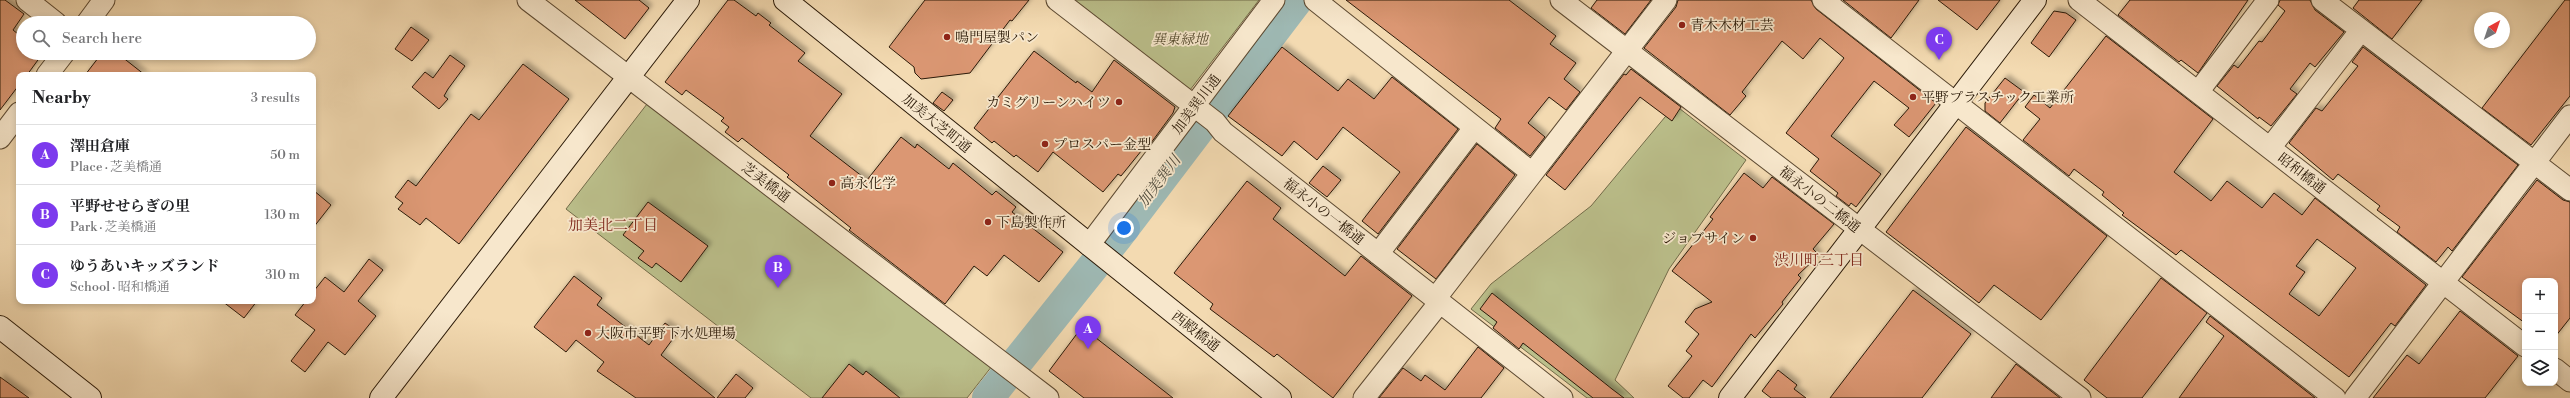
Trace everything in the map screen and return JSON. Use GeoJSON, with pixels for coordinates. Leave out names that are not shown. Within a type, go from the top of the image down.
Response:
{"type":"FeatureCollection","features":[{"type":"Feature","properties":{"kind":"street"},"geometry":{"type":"LineString","coordinates":[[27,0],[47,16]]}},
{"type":"Feature","properties":{"kind":"street"},"geometry":{"type":"LineString","coordinates":[[92,16],[104,0]]}},
{"type":"Feature","properties":{"kind":"street","name":"芝美橋通"},"geometry":{"type":"LineString","coordinates":[[528,0],[1048,398]]}},
{"type":"Feature","properties":{"kind":"street"},"geometry":{"type":"LineString","coordinates":[[381,398],[688,0]]}},
{"type":"Feature","properties":{"kind":"street","name":"加美大芝町通"},"geometry":{"type":"LineString","coordinates":[[785,0],[1099,254]]}},
{"type":"Feature","properties":{"kind":"street","name":"福永小の一橋通"},"geometry":{"type":"LineString","coordinates":[[1057,0],[1562,398]]}},
{"type":"Feature","properties":{"kind":"street","name":"加美巽川通"},"geometry":{"type":"LineString","coordinates":[[1099,254],[1203,114],[1274,0]]}},
{"type":"Feature","properties":{"kind":"street"},"geometry":{"type":"LineString","coordinates":[[1316,0],[1532,173]]}},
{"type":"Feature","properties":{"kind":"street","name":"福永小の二橋通"},"geometry":{"type":"LineString","coordinates":[[1561,0],[2080,398]]}},
{"type":"Feature","properties":{"kind":"street"},"geometry":{"type":"LineString","coordinates":[[1364,398],[1532,173],[1666,0]]}},
{"type":"Feature","properties":{"kind":"street"},"geometry":{"type":"LineString","coordinates":[[1823,0],[2335,398]]}},
{"type":"Feature","properties":{"kind":"street"},"geometry":{"type":"LineString","coordinates":[[1730,398],[2034,0]]}},
{"type":"Feature","properties":{"kind":"street","name":"昭和橋通"},"geometry":{"type":"LineString","coordinates":[[2078,0],[2522,344]]}},
{"type":"Feature","properties":{"kind":"street"},"geometry":{"type":"LineString","coordinates":[[2198,92],[2268,0]]}},
{"type":"Feature","properties":{"kind":"street"},"geometry":{"type":"LineString","coordinates":[[2322,0],[2344,6],[2361,30],[2570,190]]}},
{"type":"Feature","properties":{"kind":"street"},"geometry":{"type":"LineString","coordinates":[[2270,148],[2361,30]]}},
{"type":"Feature","properties":{"kind":"street"},"geometry":{"type":"LineString","coordinates":[[49,72],[59,60]]}},
{"type":"Feature","properties":{"kind":"street"},"geometry":{"type":"LineString","coordinates":[[2355,398],[2570,116]]}},
{"type":"Feature","properties":{"kind":"street"},"geometry":{"type":"LineString","coordinates":[[0,138],[16,117]]}},
{"type":"Feature","properties":{"kind":"street"},"geometry":{"type":"LineString","coordinates":[[1378,254],[1474,128]]}},
{"type":"Feature","properties":{"kind":"street","name":"西殿橋通"},"geometry":{"type":"LineString","coordinates":[[1099,254],[1280,398]]}},
{"type":"Feature","properties":{"kind":"street"},"geometry":{"type":"LineString","coordinates":[[0,327],[90,398]]}},
{"type":"Feature","properties":{"kind":"street"},"geometry":{"type":"LineString","coordinates":[[2558,372],[2570,381]]}},
{"type":"Feature","properties":{"kind":"green space","name":"巽東緑地"},"geometry":{"type":"Polygon","coordinates":[[[1065,0],[1259,0],[1190,90],[1065,0]]]}},
{"type":"Feature","properties":{"kind":"green space"},"geometry":{"type":"Polygon","coordinates":[[[647,104],[992,366],[967,398],[811,398],[566,209],[647,104]]]}},
{"type":"Feature","properties":{"kind":"green space"},"geometry":{"type":"Polygon","coordinates":[[[1675,105],[1746,160],[1669,269],[1615,380],[1634,398],[1587,398],[1471,309],[1491,284],[1591,206],[1675,105]]]}},
{"type":"Feature","properties":{"kind":"building"},"geometry":{"type":"Polygon","coordinates":[[[0,0],[5,0],[24,14],[23,16],[16,16],[16,26],[13,30],[16,32],[16,60],[38,60],[29,72],[16,72],[16,89],[0,110],[0,0]]]}},
{"type":"Feature","properties":{"kind":"building"},"geometry":{"type":"Polygon","coordinates":[[[575,0],[639,0],[649,8],[625,39],[575,0]]]}},
{"type":"Feature","properties":{"kind":"building"},"geometry":{"type":"Polygon","coordinates":[[[728,0],[734,0],[756,16],[758,13],[771,23],[769,25],[805,53],[798,61],[842,94],[810,136],[867,180],[901,137],[915,148],[917,144],[949,169],[953,163],[992,195],[996,191],[1016,207],[1012,212],[1063,252],[1039,282],[1004,255],[987,276],[974,266],[945,304],[849,230],[851,228],[787,177],[789,175],[742,138],[738,142],[725,132],[729,127],[721,121],[724,118],[686,90],[682,95],[665,82],[728,0]]]}},
{"type":"Feature","properties":{"kind":"building","name":"鳴門屋製パン"},"geometry":{"type":"Polygon","coordinates":[[[925,0],[1029,0],[1012,21],[1010,20],[970,73],[921,79],[915,73],[914,67],[889,47],[925,0]]]}},
{"type":"Feature","properties":{"kind":"building"},"geometry":{"type":"Polygon","coordinates":[[[1346,0],[1509,0],[1556,36],[1550,44],[1576,63],[1564,79],[1580,92],[1566,110],[1549,97],[1528,123],[1545,137],[1530,156],[1495,128],[1501,119],[1346,0]]]}},
{"type":"Feature","properties":{"kind":"building"},"geometry":{"type":"Polygon","coordinates":[[[1597,0],[1651,0],[1625,34],[1591,8],[1597,0]]]}},
{"type":"Feature","properties":{"kind":"building"},"geometry":{"type":"Polygon","coordinates":[[[1678,0],[1811,0],[1816,9],[1936,103],[1909,137],[1894,125],[1909,108],[1874,81],[1831,136],[1881,174],[1856,207],[1851,203],[1849,206],[1836,196],[1838,193],[1810,171],[1819,159],[1786,133],[1844,58],[1820,38],[1803,59],[1782,41],[1742,92],[1746,96],[1730,115],[1644,48],[1676,7],[1678,0]]]}},
{"type":"Feature","properties":{"kind":"building"},"geometry":{"type":"Polygon","coordinates":[[[1843,0],[1919,0],[1891,38],[1843,0]]]}},
{"type":"Feature","properties":{"kind":"building"},"geometry":{"type":"Polygon","coordinates":[[[1938,0],[2000,0],[1977,30],[1938,0]]]}},
{"type":"Feature","properties":{"kind":"building"},"geometry":{"type":"Polygon","coordinates":[[[2130,0],[2248,0],[2198,73],[2181,60],[2179,62],[2118,15],[2130,0]]]}},
{"type":"Feature","properties":{"kind":"building"},"geometry":{"type":"Polygon","coordinates":[[[2280,0],[2310,0],[2315,10],[2344,32],[2315,67],[2310,63],[2290,89],[2297,94],[2271,126],[2259,117],[2258,119],[2217,86],[2234,65],[2238,68],[2259,41],[2262,42],[2285,11],[2278,5],[2280,0]]]}},
{"type":"Feature","properties":{"kind":"building"},"geometry":{"type":"Polygon","coordinates":[[[2359,0],[2422,0],[2392,39],[2353,8],[2359,0]]]}},
{"type":"Feature","properties":{"kind":"building"},"geometry":{"type":"Polygon","coordinates":[[[2565,0],[2570,0],[2570,96],[2531,145],[2482,108],[2565,0]]]}},
{"type":"Feature","properties":{"kind":"building"},"geometry":{"type":"Polygon","coordinates":[[[2054,11],[2066,13],[2076,20],[2049,57],[2031,43],[2054,11]]]}},
{"type":"Feature","properties":{"kind":"building"},"geometry":{"type":"Polygon","coordinates":[[[411,27],[429,40],[412,61],[395,49],[411,27]]]}},
{"type":"Feature","properties":{"kind":"building"},"geometry":{"type":"Polygon","coordinates":[[[2106,36],[2213,119],[2174,172],[2211,201],[2227,181],[2262,208],[2274,193],[2302,215],[2315,198],[2426,285],[2395,326],[2391,323],[2349,377],[2181,250],[2176,255],[2122,215],[2124,213],[2102,195],[2104,192],[2074,169],[2069,176],[2023,140],[2040,119],[2025,107],[2034,95],[2050,108],[2106,36]],[[2317,239],[2296,266],[2305,272],[2289,294],[2319,316],[2356,268],[2317,239]]]}},
{"type":"Feature","properties":{"kind":"building"},"geometry":{"type":"Polygon","coordinates":[[[1282,47],[1338,91],[1348,79],[1374,99],[1392,77],[1458,129],[1378,234],[1362,221],[1400,172],[1343,127],[1317,160],[1294,141],[1282,156],[1228,116],[1282,47]]]}},
{"type":"Feature","properties":{"kind":"building"},"geometry":{"type":"Polygon","coordinates":[[[2363,47],[2518,165],[2452,251],[2448,247],[2436,262],[2397,232],[2400,227],[2377,210],[2380,206],[2338,174],[2333,180],[2289,143],[2316,108],[2322,111],[2358,66],[2352,62],[2363,47]]]}},
{"type":"Feature","properties":{"kind":"building"},"geometry":{"type":"Polygon","coordinates":[[[1034,51],[1076,83],[1077,81],[1092,92],[1114,60],[1175,107],[1173,113],[1148,147],[1146,145],[1121,176],[1118,174],[1103,192],[1053,152],[1038,172],[1016,155],[1014,157],[994,141],[992,143],[974,128],[1034,51]]]}},
{"type":"Feature","properties":{"kind":"building"},"geometry":{"type":"Polygon","coordinates":[[[450,55],[465,66],[448,89],[444,96],[448,99],[439,109],[412,87],[425,72],[433,78],[450,55]]]}},
{"type":"Feature","properties":{"kind":"building"},"geometry":{"type":"Polygon","coordinates":[[[97,60],[126,60],[141,72],[87,72],[97,60]]]}},
{"type":"Feature","properties":{"kind":"building"},"geometry":{"type":"Polygon","coordinates":[[[523,64],[569,99],[459,244],[426,218],[420,225],[398,209],[403,203],[395,197],[408,180],[416,186],[471,114],[479,120],[523,64]]]}},
{"type":"Feature","properties":{"kind":"building"},"geometry":{"type":"Polygon","coordinates":[[[1631,69],[1681,107],[1672,121],[1640,97],[1565,190],[1546,175],[1624,74],[1626,75],[1631,69]]]}},
{"type":"Feature","properties":{"kind":"building"},"geometry":{"type":"Polygon","coordinates":[[[2005,78],[2024,92],[2000,123],[1985,111],[1985,103],[2005,78]]]}},
{"type":"Feature","properties":{"kind":"building"},"geometry":{"type":"Polygon","coordinates":[[[942,92],[953,100],[944,111],[933,103],[942,92]]]}},
{"type":"Feature","properties":{"kind":"building"},"geometry":{"type":"Polygon","coordinates":[[[1966,127],[2107,236],[2041,320],[1994,285],[1979,303],[1886,232],[1966,127]]]}},
{"type":"Feature","properties":{"kind":"building"},"geometry":{"type":"Polygon","coordinates":[[[1477,144],[1515,175],[1436,279],[1397,249],[1477,144]]]}},
{"type":"Feature","properties":{"kind":"building"},"geometry":{"type":"Polygon","coordinates":[[[1323,166],[1341,180],[1327,197],[1309,183],[1323,166]]]}},
{"type":"Feature","properties":{"kind":"building"},"geometry":{"type":"Polygon","coordinates":[[[1744,173],[1763,188],[1772,177],[1834,224],[1813,249],[1819,255],[1798,275],[1801,278],[1782,302],[1783,304],[1755,338],[1751,334],[1712,387],[1703,380],[1689,398],[1683,398],[1668,386],[1692,356],[1686,351],[1699,334],[1685,322],[1695,309],[1712,302],[1672,271],[1713,219],[1710,217],[1744,173]]]}},
{"type":"Feature","properties":{"kind":"building"},"geometry":{"type":"Polygon","coordinates":[[[2537,180],[2563,200],[2570,202],[2570,318],[2558,333],[2558,278],[2522,278],[2522,321],[2462,277],[2537,180]]]}},
{"type":"Feature","properties":{"kind":"building"},"geometry":{"type":"Polygon","coordinates":[[[1247,181],[1281,208],[1273,219],[1345,276],[1361,256],[1412,296],[1333,398],[1277,354],[1274,357],[1210,309],[1213,304],[1174,273],[1247,181]]]}},
{"type":"Feature","properties":{"kind":"building"},"geometry":{"type":"Polygon","coordinates":[[[316,192],[331,205],[316,224],[316,192]]]}},
{"type":"Feature","properties":{"kind":"building"},"geometry":{"type":"Polygon","coordinates":[[[648,202],[708,246],[681,282],[656,263],[652,268],[638,258],[644,251],[623,235],[648,202]]]}},
{"type":"Feature","properties":{"kind":"building"},"geometry":{"type":"Polygon","coordinates":[[[369,259],[383,270],[358,301],[376,316],[345,355],[328,342],[305,372],[291,361],[315,330],[295,315],[304,304],[316,304],[316,288],[325,277],[344,292],[369,259]]]}},
{"type":"Feature","properties":{"kind":"building","name":"大阪市平野下水処理場"},"geometry":{"type":"Polygon","coordinates":[[[574,276],[602,298],[597,305],[649,345],[665,323],[678,332],[661,355],[715,398],[636,398],[597,371],[604,362],[576,340],[566,352],[534,327],[574,276]]]}},
{"type":"Feature","properties":{"kind":"building"},"geometry":{"type":"Polygon","coordinates":[[[2161,278],[2207,313],[2142,398],[2107,398],[2084,380],[2161,278]]]}},
{"type":"Feature","properties":{"kind":"building"},"geometry":{"type":"Polygon","coordinates":[[[1913,290],[1971,334],[1922,398],[1830,398],[1913,290]]]}},
{"type":"Feature","properties":{"kind":"building"},"geometry":{"type":"Polygon","coordinates":[[[1492,293],[1624,398],[1593,398],[1523,343],[1519,349],[1493,328],[1497,322],[1480,309],[1492,293]]]}},
{"type":"Feature","properties":{"kind":"building"},"geometry":{"type":"Polygon","coordinates":[[[226,304],[255,304],[244,318],[226,304]]]}},
{"type":"Feature","properties":{"kind":"building"},"geometry":{"type":"Polygon","coordinates":[[[2460,311],[2518,356],[2485,398],[2373,398],[2407,355],[2419,364],[2460,311]]]}},
{"type":"Feature","properties":{"kind":"building"},"geometry":{"type":"Polygon","coordinates":[[[2210,316],[2315,398],[2179,398],[2224,336],[2206,322],[2210,316]]]}},
{"type":"Feature","properties":{"kind":"building"},"geometry":{"type":"Polygon","coordinates":[[[1082,327],[1173,398],[1084,398],[1049,371],[1082,327]]]}},
{"type":"Feature","properties":{"kind":"building"},"geometry":{"type":"Polygon","coordinates":[[[1478,347],[1504,368],[1481,398],[1379,398],[1403,368],[1421,381],[1425,375],[1445,390],[1478,347]]]}},
{"type":"Feature","properties":{"kind":"building"},"geometry":{"type":"Polygon","coordinates":[[[849,364],[863,375],[866,371],[900,398],[822,398],[849,364]]]}},
{"type":"Feature","properties":{"kind":"building"},"geometry":{"type":"Polygon","coordinates":[[[2016,364],[2060,398],[1991,398],[2016,364]]]}},
{"type":"Feature","properties":{"kind":"building"},"geometry":{"type":"Polygon","coordinates":[[[1778,370],[1797,385],[1794,389],[1806,398],[1771,398],[1762,391],[1778,370]]]}},
{"type":"Feature","properties":{"kind":"building"},"geometry":{"type":"Polygon","coordinates":[[[736,374],[753,388],[745,398],[717,398],[736,374]]]}},
{"type":"Feature","properties":{"kind":"building"},"geometry":{"type":"Polygon","coordinates":[[[0,377],[29,398],[0,398],[0,377]]]}},
{"type":"Feature","properties":{"kind":"waterway","name":"加美巽川"},"geometry":{"type":"LineString","coordinates":[[988,398],[1116,238],[1297,0]]}},
{"type":"Feature","properties":{"kind":"place","name":"青木木材工芸"},"geometry":{"type":"Point","coordinates":[1682,25]}},
{"type":"Feature","properties":{"kind":"place","name":"鳴門屋製パン"},"geometry":{"type":"Point","coordinates":[947,37]}},
{"type":"Feature","properties":{"kind":"place","name":"ゆうあいキッズランド"},"geometry":{"type":"Point","coordinates":[1939,60]}},
{"type":"Feature","properties":{"kind":"place","name":"平野プラスチック工業所"},"geometry":{"type":"Point","coordinates":[1913,97]}},
{"type":"Feature","properties":{"kind":"place","name":"カミグリーンハイツ"},"geometry":{"type":"Point","coordinates":[1119,102]}},
{"type":"Feature","properties":{"kind":"place","name":"プロスパー金型"},"geometry":{"type":"Point","coordinates":[1045,144]}},
{"type":"Feature","properties":{"kind":"place","name":"高永化学"},"geometry":{"type":"Point","coordinates":[832,183]}},
{"type":"Feature","properties":{"kind":"place","name":"下島製作所"},"geometry":{"type":"Point","coordinates":[988,222]}},
{"type":"Feature","properties":{"kind":"place","name":"ジョブサイン"},"geometry":{"type":"Point","coordinates":[1753,238]}},
{"type":"Feature","properties":{"kind":"place","name":"平野せせらぎの里"},"geometry":{"type":"Point","coordinates":[778,288]}},
{"type":"Feature","properties":{"kind":"place","name":"大阪市平野下水処理場"},"geometry":{"type":"Point","coordinates":[588,333]}},
{"type":"Feature","properties":{"kind":"place","name":"澤田倉庫"},"geometry":{"type":"Point","coordinates":[1088,349]}},
{"type":"Feature","properties":{"kind":"district","name":"加美北二丁目"},"geometry":{"type":"Point","coordinates":[613,225]}},
{"type":"Feature","properties":{"kind":"district","name":"渋川町三丁目"},"geometry":{"type":"Point","coordinates":[1819,260]}}]}
